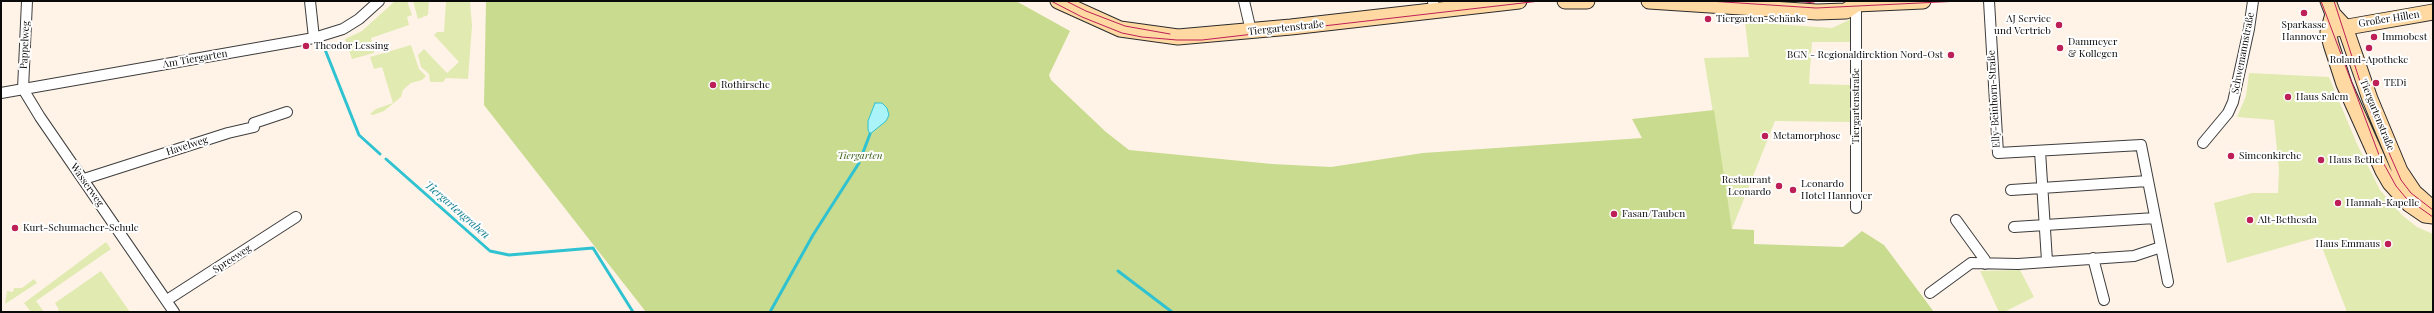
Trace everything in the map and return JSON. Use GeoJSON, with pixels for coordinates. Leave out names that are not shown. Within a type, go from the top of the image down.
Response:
{"type":"FeatureCollection","features":[{"type":"Feature","properties":{"kind":"main road","name":"Tiergartenstraße"},"geometry":{"type":"LineString","coordinates":[[1058,1],[1103,23],[1139,33],[1178,37],[1251,31],[1433,6],[1519,1]]}},
{"type":"Feature","properties":{"kind":"main road"},"geometry":{"type":"LineString","coordinates":[[1565,1],[1587,1]]}},
{"type":"Feature","properties":{"kind":"main road"},"geometry":{"type":"LineString","coordinates":[[1649,1],[1817,12],[1846,11],[1853,3],[1923,1]]}},
{"type":"Feature","properties":{"kind":"main road","name":"Tiergartenstraße"},"geometry":{"type":"LineString","coordinates":[[2330,8],[2345,27],[2370,99],[2397,166],[2414,192],[2433,209]]}},
{"type":"Feature","properties":{"kind":"main road","name":"Tiergartenstraße"},"geometry":{"type":"LineString","coordinates":[[2330,8],[2328,32],[2344,84],[2386,177],[2399,194],[2413,207],[2425,216],[2433,216]]}},
{"type":"Feature","properties":{"kind":"main road","name":"Großer Hillen"},"geometry":{"type":"LineString","coordinates":[[2328,32],[2345,27],[2433,12]]}},
{"type":"Feature","properties":{"kind":"street","name":"Pappelweg"},"geometry":{"type":"LineString","coordinates":[[23,89],[27,1]]}},
{"type":"Feature","properties":{"kind":"street"},"geometry":{"type":"LineString","coordinates":[[310,1],[314,38]]}},
{"type":"Feature","properties":{"kind":"street","name":"Am Tiergarten"},"geometry":{"type":"LineString","coordinates":[[1,93],[314,38],[343,29],[359,19],[379,1]]}},
{"type":"Feature","properties":{"kind":"street"},"geometry":{"type":"LineString","coordinates":[[1244,1],[1251,31]]}},
{"type":"Feature","properties":{"kind":"street","name":"Elly-Beinhorn-Straße"},"geometry":{"type":"LineString","coordinates":[[1989,1],[1998,154],[2141,145],[2168,282]]}},
{"type":"Feature","properties":{"kind":"street","name":"Schwemannstraße"},"geometry":{"type":"LineString","coordinates":[[2203,143],[2228,113],[2234,102],[2249,29],[2252,1]]}},
{"type":"Feature","properties":{"kind":"street","name":"Tiergartenstraße"},"geometry":{"type":"LineString","coordinates":[[1853,3],[1856,208]]}},
{"type":"Feature","properties":{"kind":"street","name":"Wasserweg"},"geometry":{"type":"LineString","coordinates":[[23,89],[40,118],[84,179],[174,312]]}},
{"type":"Feature","properties":{"kind":"street","name":"Havelweg"},"geometry":{"type":"LineString","coordinates":[[84,179],[228,133],[254,127],[254,123],[287,112]]}},
{"type":"Feature","properties":{"kind":"street"},"geometry":{"type":"LineString","coordinates":[[2040,151],[2047,262]]}},
{"type":"Feature","properties":{"kind":"street"},"geometry":{"type":"LineString","coordinates":[[2011,190],[2148,181]]}},
{"type":"Feature","properties":{"kind":"street","name":"Spreeweg"},"geometry":{"type":"LineString","coordinates":[[167,300],[296,217]]}},
{"type":"Feature","properties":{"kind":"street"},"geometry":{"type":"LineString","coordinates":[[2014,227],[2155,218]]}},
{"type":"Feature","properties":{"kind":"street"},"geometry":{"type":"LineString","coordinates":[[1956,220],[1985,260],[1985,264]]}},
{"type":"Feature","properties":{"kind":"street"},"geometry":{"type":"LineString","coordinates":[[1930,293],[1971,263],[2047,262],[2134,256],[2161,247]]}},
{"type":"Feature","properties":{"kind":"street"},"geometry":{"type":"LineString","coordinates":[[2093,258],[2104,300]]}},
{"type":"Feature","properties":{"kind":"green space"},"geometry":{"type":"Polygon","coordinates":[[[395,1],[407,1],[412,15],[407,17],[409,25],[371,38],[374,53],[352,59],[345,39],[362,31],[395,1]]]}},
{"type":"Feature","properties":{"kind":"green space"},"geometry":{"type":"Polygon","coordinates":[[[413,1],[429,1],[428,15],[418,19],[413,1]]]}},
{"type":"Feature","properties":{"kind":"green space"},"geometry":{"type":"Polygon","coordinates":[[[446,1],[470,1],[472,26],[468,79],[446,78],[443,82],[430,82],[429,74],[421,67],[418,55],[424,49],[447,73],[459,62],[434,35],[437,32],[444,32],[446,1]]]}},
{"type":"Feature","properties":{"kind":"green space","name":"Tiergarten"},"geometry":{"type":"Polygon","coordinates":[[[486,1],[1016,1],[1070,31],[1049,75],[1051,80],[1106,132],[1129,150],[1272,164],[1331,167],[1423,153],[1642,138],[1632,119],[1714,110],[1732,229],[1754,230],[1754,244],[1843,247],[1862,231],[1884,245],[1934,312],[646,312],[484,105],[486,1]]]}},
{"type":"Feature","properties":{"kind":"green space"},"geometry":{"type":"Polygon","coordinates":[[[1851,19],[1851,42],[1812,42],[1809,84],[1850,85],[1850,122],[1775,121],[1732,229],[1704,58],[1749,57],[1745,22],[1832,28],[1851,19]]]}},
{"type":"Feature","properties":{"kind":"green space"},"geometry":{"type":"Polygon","coordinates":[[[411,45],[419,69],[426,76],[422,80],[411,83],[403,90],[401,97],[384,111],[373,115],[370,114],[376,109],[393,103],[382,67],[374,69],[370,57],[411,45]]]}},
{"type":"Feature","properties":{"kind":"green space"},"geometry":{"type":"Polygon","coordinates":[[[2249,73],[2329,77],[2357,144],[2380,190],[2402,215],[2417,227],[2433,234],[2433,312],[2347,312],[2318,237],[2227,263],[2214,203],[2252,193],[2278,193],[2279,170],[2274,120],[2237,117],[2246,96],[2249,73]]]}},
{"type":"Feature","properties":{"kind":"green space"},"geometry":{"type":"Polygon","coordinates":[[[106,242],[111,249],[36,301],[44,312],[31,312],[24,303],[106,242]]]}},
{"type":"Feature","properties":{"kind":"green space"},"geometry":{"type":"Polygon","coordinates":[[[2020,270],[2034,297],[2004,312],[1999,312],[1980,271],[2020,270]]]}},
{"type":"Feature","properties":{"kind":"green space"},"geometry":{"type":"Polygon","coordinates":[[[101,271],[130,312],[56,312],[59,310],[55,303],[101,271]]]}},
{"type":"Feature","properties":{"kind":"green space"},"geometry":{"type":"Polygon","coordinates":[[[34,279],[37,283],[5,304],[7,291],[13,292],[14,288],[22,288],[34,279]]]}},
{"type":"Feature","properties":{"kind":"water"},"geometry":{"type":"Polygon","coordinates":[[[875,103],[882,103],[887,108],[889,115],[886,121],[870,134],[868,130],[868,121],[875,103]]]}},
{"type":"Feature","properties":{"kind":"waterway","name":"Tiergartengraben"},"geometry":{"type":"LineString","coordinates":[[324,47],[359,135],[380,154]]}},
{"type":"Feature","properties":{"kind":"waterway"},"geometry":{"type":"LineString","coordinates":[[862,155],[870,134]]}},
{"type":"Feature","properties":{"kind":"waterway","name":"Tiergartengraben"},"geometry":{"type":"LineString","coordinates":[[386,159],[490,251],[509,255],[593,248],[633,312]]}},
{"type":"Feature","properties":{"kind":"waterway"},"geometry":{"type":"LineString","coordinates":[[770,312],[813,235],[859,163]]}},
{"type":"Feature","properties":{"kind":"waterway"},"geometry":{"type":"LineString","coordinates":[[1118,271],[1172,312]]}},
{"type":"Feature","properties":{"kind":"tram line"},"geometry":{"type":"LineString","coordinates":[[1051,1],[1082,17],[1122,33],[1142,37],[1177,40],[1202,40],[1540,1]]}},
{"type":"Feature","properties":{"kind":"tram line"},"geometry":{"type":"LineString","coordinates":[[1066,1],[1086,11],[1125,26],[1170,34]]}},
{"type":"Feature","properties":{"kind":"tram line"},"geometry":{"type":"LineString","coordinates":[[1709,1],[1816,8],[1961,1]]}},
{"type":"Feature","properties":{"kind":"tram line"},"geometry":{"type":"LineString","coordinates":[[1795,1],[1814,3]]}},
{"type":"Feature","properties":{"kind":"tram line"},"geometry":{"type":"LineString","coordinates":[[2321,1],[2379,155],[2396,186],[2406,198],[2433,217]]}},
{"type":"Feature","properties":{"kind":"tram line"},"geometry":{"type":"LineString","coordinates":[[2334,1],[2367,103],[2401,180],[2411,193],[2433,210]]}},
{"type":"Feature","properties":{"kind":"place","name":"Sparkasse Hannover"},"geometry":{"type":"Point","coordinates":[2304,13]}},
{"type":"Feature","properties":{"kind":"place","name":"Tiergarten-Schänke"},"geometry":{"type":"Point","coordinates":[1708,19]}},
{"type":"Feature","properties":{"kind":"place","name":"AJ Service und Vertrieb"},"geometry":{"type":"Point","coordinates":[2059,25]}},
{"type":"Feature","properties":{"kind":"place","name":"Immobest"},"geometry":{"type":"Point","coordinates":[2374,37]}},
{"type":"Feature","properties":{"kind":"place","name":"Theodor Lessing"},"geometry":{"type":"Point","coordinates":[306,46]}},
{"type":"Feature","properties":{"kind":"place","name":"Dammeyer & Kollegen"},"geometry":{"type":"Point","coordinates":[2060,48]}},
{"type":"Feature","properties":{"kind":"place","name":"Roland-Apotheke"},"geometry":{"type":"Point","coordinates":[2369,48]}},
{"type":"Feature","properties":{"kind":"place","name":"BGN - Regionaldirektion Nord-Ost"},"geometry":{"type":"Point","coordinates":[1951,55]}},
{"type":"Feature","properties":{"kind":"place","name":"TEDi"},"geometry":{"type":"Point","coordinates":[2376,83]}},
{"type":"Feature","properties":{"kind":"place","name":"Rothirsche"},"geometry":{"type":"Point","coordinates":[713,85]}},
{"type":"Feature","properties":{"kind":"place","name":"Haus Salem"},"geometry":{"type":"Point","coordinates":[2288,97]}},
{"type":"Feature","properties":{"kind":"place","name":"Metamorphose"},"geometry":{"type":"Point","coordinates":[1765,136]}},
{"type":"Feature","properties":{"kind":"place","name":"Simeonkirche"},"geometry":{"type":"Point","coordinates":[2231,156]}},
{"type":"Feature","properties":{"kind":"place","name":"Haus Bethel"},"geometry":{"type":"Point","coordinates":[2321,160]}},
{"type":"Feature","properties":{"kind":"place","name":"Restaurant Leonardo"},"geometry":{"type":"Point","coordinates":[1779,186]}},
{"type":"Feature","properties":{"kind":"place","name":"Leonardo Hotel Hannover"},"geometry":{"type":"Point","coordinates":[1793,190]}},
{"type":"Feature","properties":{"kind":"place","name":"Hannah-Kapelle"},"geometry":{"type":"Point","coordinates":[2338,203]}},
{"type":"Feature","properties":{"kind":"place","name":"Fasan/Tauben"},"geometry":{"type":"Point","coordinates":[1614,214]}},
{"type":"Feature","properties":{"kind":"place","name":"Alt-Bethesda"},"geometry":{"type":"Point","coordinates":[2250,220]}},
{"type":"Feature","properties":{"kind":"place","name":"Kurt-Schumacher-Schule"},"geometry":{"type":"Point","coordinates":[15,228]}},
{"type":"Feature","properties":{"kind":"place","name":"Haus Emmaus"},"geometry":{"type":"Point","coordinates":[2388,244]}}]}
